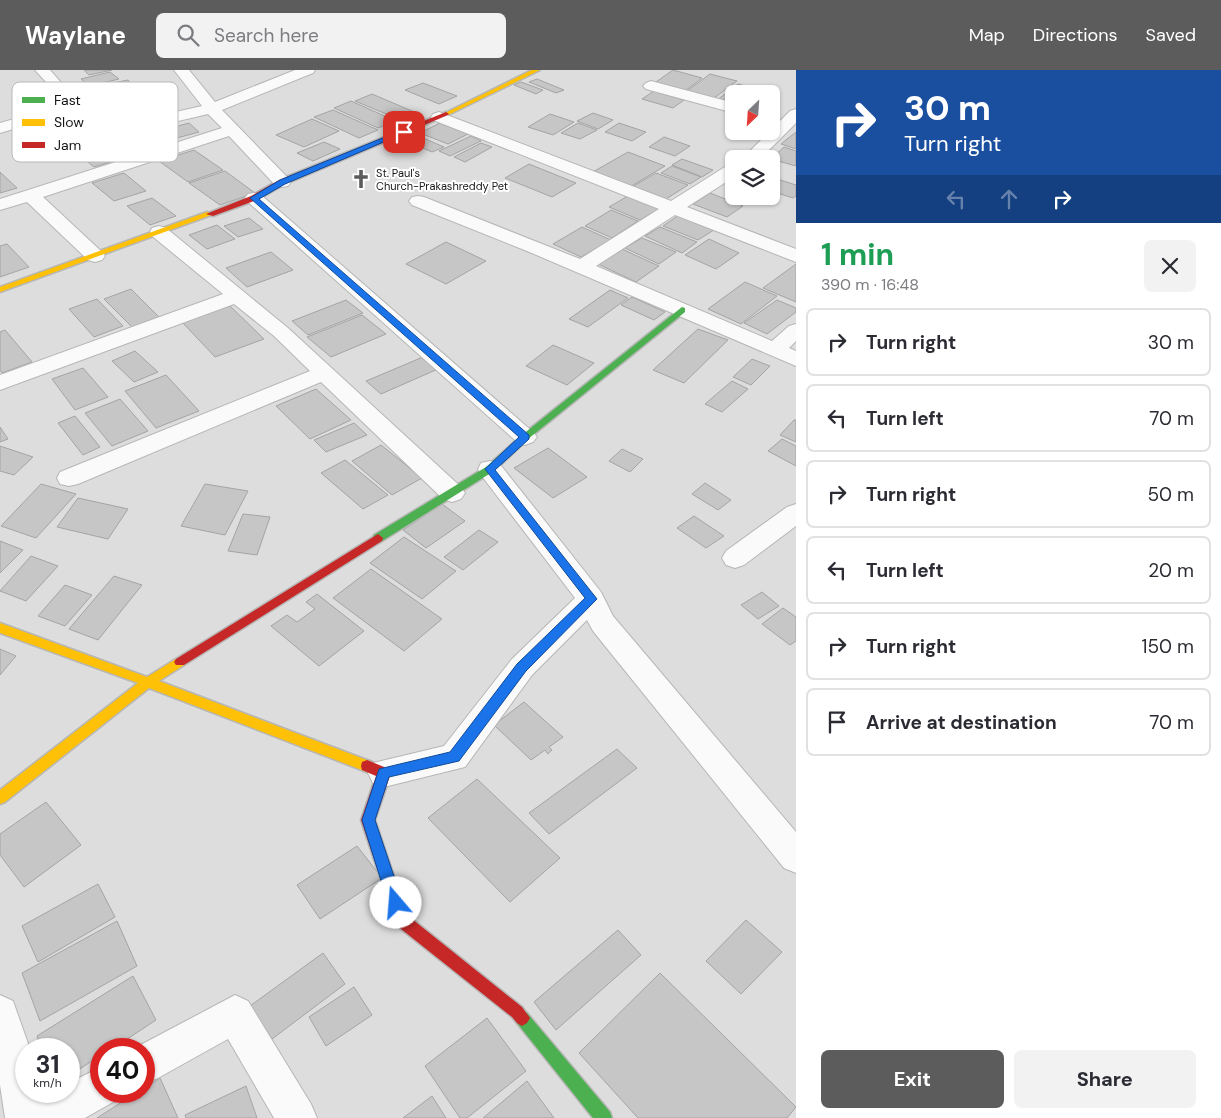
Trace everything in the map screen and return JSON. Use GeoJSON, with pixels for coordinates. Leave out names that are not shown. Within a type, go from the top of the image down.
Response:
{"type":"FeatureCollection","features":[{"type":"Feature","properties":{"kind":"street"},"geometry":{"type":"LineString","coordinates":[[42,70],[53,82]]}},
{"type":"Feature","properties":{"kind":"street"},"geometry":{"type":"LineString","coordinates":[[181,70],[212,109],[282,182]]}},
{"type":"Feature","properties":{"kind":"street"},"geometry":{"type":"LineString","coordinates":[[178,116],[212,109],[308,70]]}},
{"type":"Feature","properties":{"kind":"street"},"geometry":{"type":"LineString","coordinates":[[0,290],[254,198],[282,182],[439,117],[537,70]]}},
{"type":"Feature","properties":{"kind":"street"},"geometry":{"type":"LineString","coordinates":[[650,86],[725,106]]}},
{"type":"Feature","properties":{"kind":"street"},"geometry":{"type":"LineString","coordinates":[[439,117],[672,209],[795,255]]}},
{"type":"Feature","properties":{"kind":"street"},"geometry":{"type":"LineString","coordinates":[[759,150],[792,118]]}},
{"type":"Feature","properties":{"kind":"street"},"geometry":{"type":"LineString","coordinates":[[178,148],[233,130]]}},
{"type":"Feature","properties":{"kind":"street"},"geometry":{"type":"LineString","coordinates":[[0,205],[133,162]]}},
{"type":"Feature","properties":{"kind":"street"},"geometry":{"type":"LineString","coordinates":[[581,267],[725,176]]}},
{"type":"Feature","properties":{"kind":"street"},"geometry":{"type":"LineString","coordinates":[[30,196],[95,256]]}},
{"type":"Feature","properties":{"kind":"street"},"geometry":{"type":"LineString","coordinates":[[254,198],[525,437]]}},
{"type":"Feature","properties":{"kind":"street"},"geometry":{"type":"LineString","coordinates":[[418,200],[796,358]]}},
{"type":"Feature","properties":{"kind":"street"},"geometry":{"type":"LineString","coordinates":[[159,232],[281,332],[452,493]]}},
{"type":"Feature","properties":{"kind":"street"},"geometry":{"type":"LineString","coordinates":[[0,383],[237,296]]}},
{"type":"Feature","properties":{"kind":"street"},"geometry":{"type":"LineString","coordinates":[[0,798],[148,682],[490,469],[525,437],[682,310]]}},
{"type":"Feature","properties":{"kind":"street"},"geometry":{"type":"LineString","coordinates":[[775,349],[796,330]]}},
{"type":"Feature","properties":{"kind":"street"},"geometry":{"type":"LineString","coordinates":[[69,478],[324,373]]}},
{"type":"Feature","properties":{"kind":"street"},"geometry":{"type":"LineString","coordinates":[[490,469],[591,599],[603,623],[796,857]]}},
{"type":"Feature","properties":{"kind":"street"},"geometry":{"type":"LineString","coordinates":[[735,558],[796,513]]}},
{"type":"Feature","properties":{"kind":"street"},"geometry":{"type":"LineString","coordinates":[[0,628],[148,682],[384,773],[454,757],[522,667],[591,599]]}},
{"type":"Feature","properties":{"kind":"street"},"geometry":{"type":"LineString","coordinates":[[384,773],[368,820],[401,920],[517,1012],[604,1118]]}},
{"type":"Feature","properties":{"kind":"street"},"geometry":{"type":"LineString","coordinates":[[0,1014],[17,1068],[25,1118]]}},
{"type":"Feature","properties":{"kind":"street"},"geometry":{"type":"LineString","coordinates":[[155,1058],[235,1014],[297,1118]]}},
{"type":"Feature","properties":{"kind":"street"},"geometry":{"type":"LineString","coordinates":[[45,1118],[90,1093]]}},
{"type":"Feature","properties":{"kind":"building"},"geometry":{"type":"Polygon","coordinates":[[[84,70],[112,70],[89,75],[84,70]]]}},
{"type":"Feature","properties":{"kind":"building"},"geometry":{"type":"Polygon","coordinates":[[[673,70],[702,78],[685,91],[656,82],[673,70]]]}},
{"type":"Feature","properties":{"kind":"building"},"geometry":{"type":"Polygon","coordinates":[[[110,72],[119,79],[106,82],[84,82],[81,79],[110,72]]]}},
{"type":"Feature","properties":{"kind":"building"},"geometry":{"type":"Polygon","coordinates":[[[710,74],[737,81],[732,85],[725,85],[725,90],[713,99],[687,91],[710,74]]]}},
{"type":"Feature","properties":{"kind":"building"},"geometry":{"type":"Polygon","coordinates":[[[537,79],[564,90],[556,93],[529,82],[537,79]]]}},
{"type":"Feature","properties":{"kind":"building"},"geometry":{"type":"Polygon","coordinates":[[[521,82],[543,90],[536,94],[514,85],[521,82]]]}},
{"type":"Feature","properties":{"kind":"building"},"geometry":{"type":"Polygon","coordinates":[[[423,83],[457,96],[439,104],[405,90],[423,83]]]}},
{"type":"Feature","properties":{"kind":"building"},"geometry":{"type":"Polygon","coordinates":[[[654,91],[684,100],[673,108],[642,99],[654,91]]]}},
{"type":"Feature","properties":{"kind":"building"},"geometry":{"type":"Polygon","coordinates":[[[372,94],[419,114],[403,121],[355,101],[372,94]]]}},
{"type":"Feature","properties":{"kind":"building"},"geometry":{"type":"Polygon","coordinates":[[[725,94],[725,102],[717,100],[725,94]]]}},
{"type":"Feature","properties":{"kind":"building"},"geometry":{"type":"Polygon","coordinates":[[[351,101],[396,121],[378,128],[334,108],[351,101]]]}},
{"type":"Feature","properties":{"kind":"building"},"geometry":{"type":"Polygon","coordinates":[[[333,110],[378,130],[359,138],[314,117],[333,110]]]}},
{"type":"Feature","properties":{"kind":"building"},"geometry":{"type":"Polygon","coordinates":[[[593,113],[613,120],[598,129],[577,121],[593,113]]]}},
{"type":"Feature","properties":{"kind":"building"},"geometry":{"type":"Polygon","coordinates":[[[550,114],[574,122],[553,135],[528,127],[550,114]]]}},
{"type":"Feature","properties":{"kind":"building"},"geometry":{"type":"Polygon","coordinates":[[[312,119],[339,131],[304,147],[276,135],[312,119]]]}},
{"type":"Feature","properties":{"kind":"building"},"geometry":{"type":"Polygon","coordinates":[[[189,123],[199,132],[178,138],[178,126],[189,123]]]}},
{"type":"Feature","properties":{"kind":"building"},"geometry":{"type":"Polygon","coordinates":[[[440,123],[468,134],[448,144],[420,133],[440,123]]]}},
{"type":"Feature","properties":{"kind":"building"},"geometry":{"type":"Polygon","coordinates":[[[578,123],[597,130],[580,139],[561,133],[578,123]]]}},
{"type":"Feature","properties":{"kind":"building"},"geometry":{"type":"Polygon","coordinates":[[[619,123],[646,132],[632,141],[605,132],[619,123]]]}},
{"type":"Feature","properties":{"kind":"building"},"geometry":{"type":"Polygon","coordinates":[[[796,132],[796,149],[781,144],[796,132]]]}},
{"type":"Feature","properties":{"kind":"building"},"geometry":{"type":"Polygon","coordinates":[[[416,135],[444,147],[432,152],[404,140],[416,135]]]}},
{"type":"Feature","properties":{"kind":"building"},"geometry":{"type":"Polygon","coordinates":[[[471,136],[481,141],[450,156],[439,151],[471,136]]]}},
{"type":"Feature","properties":{"kind":"building"},"geometry":{"type":"Polygon","coordinates":[[[664,137],[690,146],[675,156],[649,147],[664,137]]]}},
{"type":"Feature","properties":{"kind":"building"},"geometry":{"type":"Polygon","coordinates":[[[324,142],[340,149],[313,161],[297,153],[324,142]]]}},
{"type":"Feature","properties":{"kind":"building"},"geometry":{"type":"Polygon","coordinates":[[[481,143],[492,147],[465,162],[454,157],[481,143]]]}},
{"type":"Feature","properties":{"kind":"building"},"geometry":{"type":"Polygon","coordinates":[[[784,147],[796,151],[796,166],[780,162],[780,151],[784,147]]]}},
{"type":"Feature","properties":{"kind":"building"},"geometry":{"type":"Polygon","coordinates":[[[194,150],[223,170],[188,182],[160,162],[178,162],[178,155],[194,150]]]}},
{"type":"Feature","properties":{"kind":"building"},"geometry":{"type":"Polygon","coordinates":[[[628,152],[665,166],[628,188],[591,173],[628,152]]]}},
{"type":"Feature","properties":{"kind":"building"},"geometry":{"type":"Polygon","coordinates":[[[682,159],[713,170],[702,177],[672,165],[682,159]]]}},
{"type":"Feature","properties":{"kind":"building"},"geometry":{"type":"Polygon","coordinates":[[[88,162],[111,162],[94,167],[88,162]]]}},
{"type":"Feature","properties":{"kind":"building"},"geometry":{"type":"Polygon","coordinates":[[[529,164],[576,183],[552,197],[505,178],[529,164]]]}},
{"type":"Feature","properties":{"kind":"building"},"geometry":{"type":"Polygon","coordinates":[[[672,166],[701,177],[690,184],[661,173],[672,166]]]}},
{"type":"Feature","properties":{"kind":"building"},"geometry":{"type":"Polygon","coordinates":[[[225,171],[255,193],[220,205],[189,183],[225,171]]]}},
{"type":"Feature","properties":{"kind":"building"},"geometry":{"type":"Polygon","coordinates":[[[0,172],[17,188],[0,193],[0,172]]]}},
{"type":"Feature","properties":{"kind":"building"},"geometry":{"type":"Polygon","coordinates":[[[124,173],[146,191],[114,201],[92,183],[124,173]]]}},
{"type":"Feature","properties":{"kind":"building"},"geometry":{"type":"Polygon","coordinates":[[[656,173],[688,185],[663,201],[630,188],[656,173]]]}},
{"type":"Feature","properties":{"kind":"building"},"geometry":{"type":"Polygon","coordinates":[[[780,180],[796,185],[796,196],[793,198],[780,194],[780,180]]]}},
{"type":"Feature","properties":{"kind":"building"},"geometry":{"type":"Polygon","coordinates":[[[710,193],[725,199],[725,205],[743,206],[727,217],[693,204],[710,193]]]}},
{"type":"Feature","properties":{"kind":"building"},"geometry":{"type":"Polygon","coordinates":[[[628,196],[659,209],[640,220],[609,207],[628,196]]]}},
{"type":"Feature","properties":{"kind":"building"},"geometry":{"type":"Polygon","coordinates":[[[152,198],[176,216],[150,225],[127,206],[152,198]]]}},
{"type":"Feature","properties":{"kind":"building"},"geometry":{"type":"Polygon","coordinates":[[[611,210],[638,221],[612,238],[585,226],[611,210]]]}},
{"type":"Feature","properties":{"kind":"building"},"geometry":{"type":"Polygon","coordinates":[[[679,215],[714,230],[698,240],[663,226],[679,215]]]}},
{"type":"Feature","properties":{"kind":"building"},"geometry":{"type":"Polygon","coordinates":[[[249,218],[263,229],[238,237],[224,226],[249,218]]]}},
{"type":"Feature","properties":{"kind":"building"},"geometry":{"type":"Polygon","coordinates":[[[217,225],[235,239],[207,249],[189,235],[217,225]]]}},
{"type":"Feature","properties":{"kind":"building"},"geometry":{"type":"Polygon","coordinates":[[[582,227],[611,240],[581,257],[553,244],[582,227]]]}},
{"type":"Feature","properties":{"kind":"building"},"geometry":{"type":"Polygon","coordinates":[[[660,227],[697,242],[682,253],[645,236],[660,227]]]}},
{"type":"Feature","properties":{"kind":"building"},"geometry":{"type":"Polygon","coordinates":[[[642,238],[676,252],[659,264],[625,248],[642,238]]]}},
{"type":"Feature","properties":{"kind":"building"},"geometry":{"type":"Polygon","coordinates":[[[709,239],[739,253],[716,269],[685,255],[709,239]]]}},
{"type":"Feature","properties":{"kind":"building"},"geometry":{"type":"Polygon","coordinates":[[[446,242],[486,261],[446,284],[406,264],[446,242]]]}},
{"type":"Feature","properties":{"kind":"building"},"geometry":{"type":"Polygon","coordinates":[[[7,244],[29,267],[0,277],[0,246],[7,244]]]}},
{"type":"Feature","properties":{"kind":"building"},"geometry":{"type":"Polygon","coordinates":[[[622,249],[659,266],[636,282],[598,264],[622,249]]]}},
{"type":"Feature","properties":{"kind":"building"},"geometry":{"type":"Polygon","coordinates":[[[271,252],[293,270],[247,287],[226,268],[271,252]]]}},
{"type":"Feature","properties":{"kind":"building"},"geometry":{"type":"Polygon","coordinates":[[[796,264],[796,302],[763,288],[796,264]]]}},
{"type":"Feature","properties":{"kind":"building"},"geometry":{"type":"Polygon","coordinates":[[[745,282],[777,296],[741,324],[708,309],[745,282]]]}},
{"type":"Feature","properties":{"kind":"building"},"geometry":{"type":"Polygon","coordinates":[[[131,289],[160,318],[133,328],[104,299],[131,289]]]}},
{"type":"Feature","properties":{"kind":"building"},"geometry":{"type":"Polygon","coordinates":[[[610,290],[628,298],[588,327],[569,319],[610,290]]]}},
{"type":"Feature","properties":{"kind":"building"},"geometry":{"type":"Polygon","coordinates":[[[632,297],[665,312],[654,320],[621,305],[632,297]]]}},
{"type":"Feature","properties":{"kind":"building"},"geometry":{"type":"Polygon","coordinates":[[[97,299],[123,326],[94,337],[69,309],[97,299]]]}},
{"type":"Feature","properties":{"kind":"building"},"geometry":{"type":"Polygon","coordinates":[[[346,300],[363,313],[308,335],[292,321],[346,300]]]}},
{"type":"Feature","properties":{"kind":"building"},"geometry":{"type":"Polygon","coordinates":[[[777,300],[796,308],[796,312],[767,334],[744,323],[777,300]]]}},
{"type":"Feature","properties":{"kind":"building"},"geometry":{"type":"Polygon","coordinates":[[[229,305],[264,339],[215,357],[182,322],[229,305]]]}},
{"type":"Feature","properties":{"kind":"building"},"geometry":{"type":"Polygon","coordinates":[[[362,315],[386,334],[331,357],[307,337],[362,315]]]}},
{"type":"Feature","properties":{"kind":"building"},"geometry":{"type":"Polygon","coordinates":[[[698,329],[728,340],[684,383],[653,370],[698,329]]]}},
{"type":"Feature","properties":{"kind":"building"},"geometry":{"type":"Polygon","coordinates":[[[5,330],[32,362],[2,373],[0,370],[0,332],[5,330]]]}},
{"type":"Feature","properties":{"kind":"building"},"geometry":{"type":"Polygon","coordinates":[[[553,345],[594,363],[567,385],[526,366],[553,345]]]}},
{"type":"Feature","properties":{"kind":"building"},"geometry":{"type":"Polygon","coordinates":[[[135,351],[158,372],[134,382],[112,361],[135,351]]]}},
{"type":"Feature","properties":{"kind":"building"},"geometry":{"type":"Polygon","coordinates":[[[423,357],[438,369],[381,394],[366,381],[423,357]]]}},
{"type":"Feature","properties":{"kind":"building"},"geometry":{"type":"Polygon","coordinates":[[[752,359],[770,366],[751,385],[733,377],[752,359]]]}},
{"type":"Feature","properties":{"kind":"building"},"geometry":{"type":"Polygon","coordinates":[[[83,368],[108,397],[75,410],[52,379],[83,368]]]}},
{"type":"Feature","properties":{"kind":"building"},"geometry":{"type":"Polygon","coordinates":[[[166,375],[199,411],[156,428],[125,391],[166,375]]]}},
{"type":"Feature","properties":{"kind":"building"},"geometry":{"type":"Polygon","coordinates":[[[732,381],[748,389],[722,412],[705,404],[732,381]]]}},
{"type":"Feature","properties":{"kind":"building"},"geometry":{"type":"Polygon","coordinates":[[[316,389],[351,420],[310,439],[276,406],[316,389]]]}},
{"type":"Feature","properties":{"kind":"building"},"geometry":{"type":"Polygon","coordinates":[[[120,399],[148,431],[112,446],[85,413],[120,399]]]}},
{"type":"Feature","properties":{"kind":"building"},"geometry":{"type":"Polygon","coordinates":[[[75,416],[100,447],[83,455],[58,423],[75,416]]]}},
{"type":"Feature","properties":{"kind":"building"},"geometry":{"type":"Polygon","coordinates":[[[796,420],[796,442],[780,435],[796,420]]]}},
{"type":"Feature","properties":{"kind":"building"},"geometry":{"type":"Polygon","coordinates":[[[354,423],[367,435],[326,452],[314,440],[354,423]]]}},
{"type":"Feature","properties":{"kind":"building"},"geometry":{"type":"Polygon","coordinates":[[[0,427],[8,439],[0,442],[0,427]]]}},
{"type":"Feature","properties":{"kind":"building"},"geometry":{"type":"Polygon","coordinates":[[[782,439],[796,446],[796,466],[768,451],[782,439]]]}},
{"type":"Feature","properties":{"kind":"building"},"geometry":{"type":"Polygon","coordinates":[[[381,445],[422,478],[392,495],[352,461],[381,445]]]}},
{"type":"Feature","properties":{"kind":"building"},"geometry":{"type":"Polygon","coordinates":[[[0,446],[33,457],[14,475],[0,471],[0,446]]]}},
{"type":"Feature","properties":{"kind":"building"},"geometry":{"type":"Polygon","coordinates":[[[548,448],[587,477],[553,498],[514,468],[548,448]]]}},
{"type":"Feature","properties":{"kind":"building"},"geometry":{"type":"Polygon","coordinates":[[[622,449],[643,459],[630,472],[609,461],[622,449]]]}},
{"type":"Feature","properties":{"kind":"building"},"geometry":{"type":"Polygon","coordinates":[[[345,460],[388,495],[363,509],[321,473],[345,460]]]}},
{"type":"Feature","properties":{"kind":"building"},"geometry":{"type":"Polygon","coordinates":[[[705,483],[731,500],[718,510],[692,494],[705,483]]]}},
{"type":"Feature","properties":{"kind":"building"},"geometry":{"type":"Polygon","coordinates":[[[41,484],[76,494],[36,538],[1,526],[41,484]]]}},
{"type":"Feature","properties":{"kind":"building"},"geometry":{"type":"Polygon","coordinates":[[[205,484],[248,491],[225,535],[181,526],[205,484]]]}},
{"type":"Feature","properties":{"kind":"building"},"geometry":{"type":"Polygon","coordinates":[[[78,498],[128,509],[108,539],[57,527],[78,498]]]}},
{"type":"Feature","properties":{"kind":"building"},"geometry":{"type":"Polygon","coordinates":[[[442,504],[465,521],[426,548],[403,530],[442,504]]]}},
{"type":"Feature","properties":{"kind":"building"},"geometry":{"type":"Polygon","coordinates":[[[243,514],[270,517],[257,555],[228,551],[243,514]]]}},
{"type":"Feature","properties":{"kind":"building"},"geometry":{"type":"Polygon","coordinates":[[[694,516],[724,536],[706,548],[677,528],[694,516]]]}},
{"type":"Feature","properties":{"kind":"building"},"geometry":{"type":"Polygon","coordinates":[[[479,530],[498,542],[463,570],[444,557],[479,530]]]}},
{"type":"Feature","properties":{"kind":"building"},"geometry":{"type":"Polygon","coordinates":[[[404,537],[456,571],[422,599],[370,563],[404,537]]]}},
{"type":"Feature","properties":{"kind":"building"},"geometry":{"type":"Polygon","coordinates":[[[0,541],[23,550],[0,573],[0,541]]]}},
{"type":"Feature","properties":{"kind":"building"},"geometry":{"type":"Polygon","coordinates":[[[31,556],[58,566],[26,601],[0,591],[31,556]]]}},
{"type":"Feature","properties":{"kind":"building"},"geometry":{"type":"Polygon","coordinates":[[[371,569],[442,619],[404,651],[333,598],[371,569]]]}},
{"type":"Feature","properties":{"kind":"building"},"geometry":{"type":"Polygon","coordinates":[[[114,576],[142,585],[98,640],[69,629],[114,576]]]}},
{"type":"Feature","properties":{"kind":"building"},"geometry":{"type":"Polygon","coordinates":[[[65,585],[92,595],[65,626],[38,616],[65,585]]]}},
{"type":"Feature","properties":{"kind":"building"},"geometry":{"type":"Polygon","coordinates":[[[762,592],[779,606],[758,619],[741,605],[762,592]]]}},
{"type":"Feature","properties":{"kind":"building"},"geometry":{"type":"Polygon","coordinates":[[[317,594],[364,631],[319,666],[271,626],[287,615],[297,622],[315,609],[306,602],[317,594]]]}},
{"type":"Feature","properties":{"kind":"building"},"geometry":{"type":"Polygon","coordinates":[[[783,608],[796,617],[796,641],[790,645],[762,624],[783,608]]]}},
{"type":"Feature","properties":{"kind":"building"},"geometry":{"type":"Polygon","coordinates":[[[0,649],[16,656],[0,675],[0,649]]]}},
{"type":"Feature","properties":{"kind":"building"},"geometry":{"type":"Polygon","coordinates":[[[524,702],[563,737],[549,747],[552,750],[548,754],[545,750],[531,760],[494,725],[524,702]]]}},
{"type":"Feature","properties":{"kind":"building"},"geometry":{"type":"Polygon","coordinates":[[[617,749],[637,768],[549,834],[529,813],[617,749]]]}},
{"type":"Feature","properties":{"kind":"building"},"geometry":{"type":"Polygon","coordinates":[[[477,779],[560,858],[510,902],[428,818],[477,779]]]}},
{"type":"Feature","properties":{"kind":"building"},"geometry":{"type":"Polygon","coordinates":[[[46,802],[81,845],[24,887],[0,855],[0,834],[46,802]]]}},
{"type":"Feature","properties":{"kind":"building"},"geometry":{"type":"Polygon","coordinates":[[[357,846],[382,878],[320,919],[297,885],[357,846]]]}},
{"type":"Feature","properties":{"kind":"building"},"geometry":{"type":"Polygon","coordinates":[[[98,884],[115,917],[38,962],[22,926],[98,884]]]}},
{"type":"Feature","properties":{"kind":"building"},"geometry":{"type":"Polygon","coordinates":[[[746,920],[782,952],[741,994],[706,961],[746,920]]]}},
{"type":"Feature","properties":{"kind":"building"},"geometry":{"type":"Polygon","coordinates":[[[117,921],[137,966],[40,1021],[22,973],[117,921]]]}},
{"type":"Feature","properties":{"kind":"building"},"geometry":{"type":"Polygon","coordinates":[[[618,930],[641,955],[556,1030],[534,1002],[618,930]]]}},
{"type":"Feature","properties":{"kind":"building"},"geometry":{"type":"Polygon","coordinates":[[[323,953],[345,984],[272,1039],[250,1006],[323,953]]]}},
{"type":"Feature","properties":{"kind":"building"},"geometry":{"type":"Polygon","coordinates":[[[660,973],[796,1107],[787,1118],[638,1118],[579,1053],[660,973]]]}},
{"type":"Feature","properties":{"kind":"building"},"geometry":{"type":"Polygon","coordinates":[[[133,976],[156,1020],[129,1038],[90,1038],[90,1062],[80,1069],[80,1038],[38,1038],[37,1036],[133,976]]]}},
{"type":"Feature","properties":{"kind":"building"},"geometry":{"type":"Polygon","coordinates":[[[354,987],[372,1015],[326,1046],[309,1017],[354,987]]]}},
{"type":"Feature","properties":{"kind":"building"},"geometry":{"type":"Polygon","coordinates":[[[487,1018],[526,1071],[467,1118],[460,1118],[425,1066],[487,1018]]]}},
{"type":"Feature","properties":{"kind":"building"},"geometry":{"type":"Polygon","coordinates":[[[160,1078],[178,1118],[97,1118],[120,1103],[155,1103],[155,1081],[160,1078]]]}},
{"type":"Feature","properties":{"kind":"building"},"geometry":{"type":"Polygon","coordinates":[[[527,1081],[554,1118],[483,1118],[527,1081]]]}},
{"type":"Feature","properties":{"kind":"building"},"geometry":{"type":"Polygon","coordinates":[[[246,1086],[257,1118],[186,1118],[185,1115],[246,1086]]]}},
{"type":"Feature","properties":{"kind":"building"},"geometry":{"type":"Polygon","coordinates":[[[432,1096],[446,1118],[403,1118],[432,1096]]]}},
{"type":"Feature","properties":{"kind":"traffic: fast"},"geometry":{"type":"LineString","coordinates":[[378,538],[490,469],[525,437],[682,310]]}},
{"type":"Feature","properties":{"kind":"traffic: fast"},"geometry":{"type":"LineString","coordinates":[[522,1018],[604,1118]]}},
{"type":"Feature","properties":{"kind":"traffic: slow"},"geometry":{"type":"LineString","coordinates":[[446,114],[537,70]]}},
{"type":"Feature","properties":{"kind":"traffic: slow"},"geometry":{"type":"LineString","coordinates":[[0,290],[210,214]]}},
{"type":"Feature","properties":{"kind":"traffic: slow"},"geometry":{"type":"LineString","coordinates":[[0,628],[148,682],[367,766]]}},
{"type":"Feature","properties":{"kind":"traffic: slow"},"geometry":{"type":"LineString","coordinates":[[0,798],[148,682],[180,662]]}},
{"type":"Feature","properties":{"kind":"traffic: jam"},"geometry":{"type":"LineString","coordinates":[[210,214],[254,198],[282,182],[446,114]]}},
{"type":"Feature","properties":{"kind":"traffic: jam"},"geometry":{"type":"LineString","coordinates":[[180,662],[378,538]]}},
{"type":"Feature","properties":{"kind":"traffic: jam"},"geometry":{"type":"LineString","coordinates":[[367,766],[384,773],[368,820],[401,920],[517,1012],[522,1018]]}},
{"type":"Feature","properties":{"kind":"place","name":"St. Paul's Church-Prakashreddy Pet"},"geometry":{"type":"Point","coordinates":[361,179]}},
{"type":"Feature","properties":{"kind":"route"},"geometry":{"type":"LineString","coordinates":[[396,903],[368,820],[384,773],[454,757],[522,667],[591,599],[490,469],[525,437],[254,198],[282,182],[404,132]]}}]}
